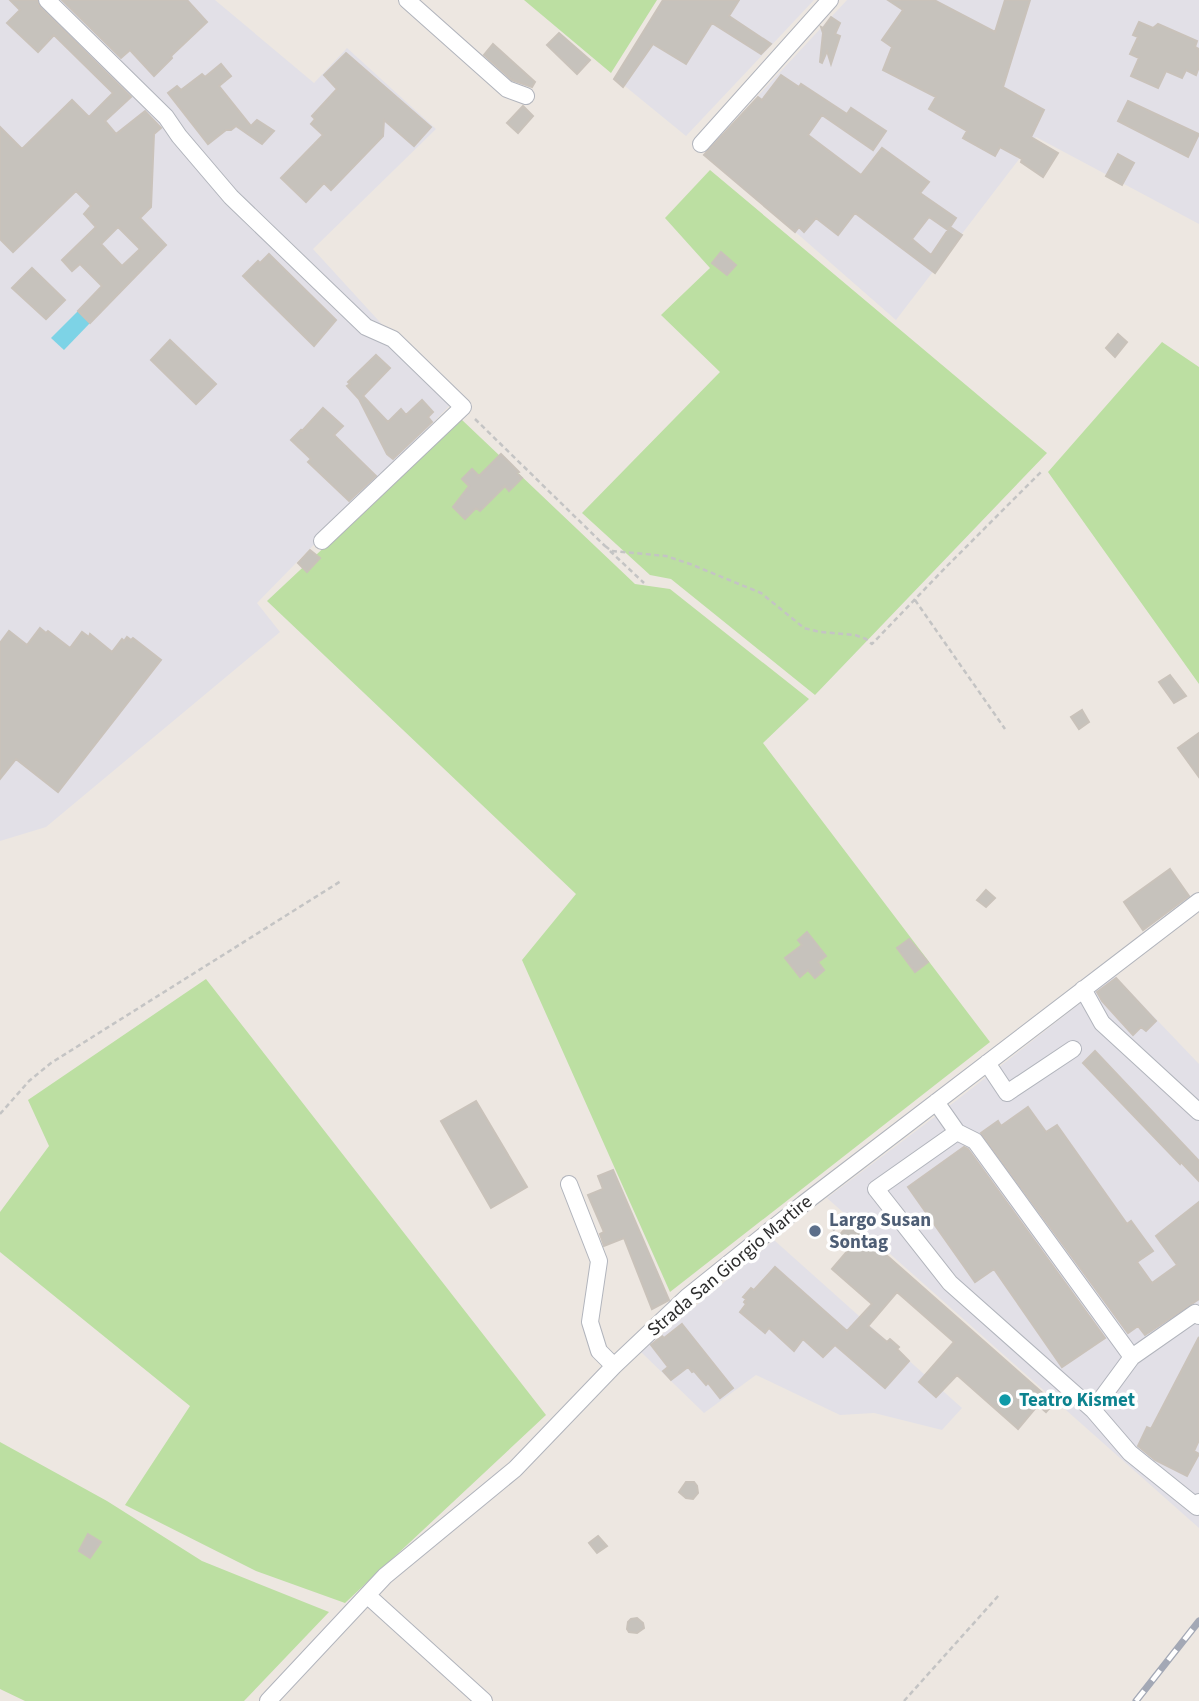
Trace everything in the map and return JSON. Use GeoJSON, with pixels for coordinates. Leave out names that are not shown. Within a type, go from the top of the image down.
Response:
{"type":"FeatureCollection","features":[{"type":"Feature","properties":{"kind":"street"},"geometry":{"type":"LineString","coordinates":[[47,0],[166,117],[231,197],[366,327],[393,339],[463,407],[322,541]]}},
{"type":"Feature","properties":{"kind":"street"},"geometry":{"type":"LineString","coordinates":[[407,0],[507,89],[526,96]]}},
{"type":"Feature","properties":{"kind":"street"},"geometry":{"type":"LineString","coordinates":[[701,144],[830,0]]}},
{"type":"Feature","properties":{"kind":"street","name":"Strada San Giorgio Martire"},"geometry":{"type":"LineString","coordinates":[[268,1701],[385,1576],[515,1469],[614,1366],[687,1297],[803,1204],[1199,901]]}},
{"type":"Feature","properties":{"kind":"street"},"geometry":{"type":"LineString","coordinates":[[1083,989],[1102,1023],[1199,1112]]}},
{"type":"Feature","properties":{"kind":"street"},"geometry":{"type":"LineString","coordinates":[[987,1063],[1007,1093],[1073,1049]]}},
{"type":"Feature","properties":{"kind":"street"},"geometry":{"type":"LineString","coordinates":[[936,1102],[957,1132],[975,1141],[1132,1357]]}},
{"type":"Feature","properties":{"kind":"street"},"geometry":{"type":"LineString","coordinates":[[957,1132],[876,1189],[950,1283],[1093,1410],[1130,1453],[1197,1507],[1199,1502]]}},
{"type":"Feature","properties":{"kind":"street"},"geometry":{"type":"LineString","coordinates":[[569,1184],[599,1261],[590,1322],[599,1351],[614,1366]]}},
{"type":"Feature","properties":{"kind":"street"},"geometry":{"type":"LineString","coordinates":[[1093,1410],[1132,1357],[1195,1313],[1199,1316]]}},
{"type":"Feature","properties":{"kind":"street"},"geometry":{"type":"LineString","coordinates":[[367,1595],[484,1701]]}},
{"type":"Feature","properties":{"kind":"path"},"geometry":{"type":"LineString","coordinates":[[463,407],[644,583]]}},
{"type":"Feature","properties":{"kind":"path"},"geometry":{"type":"LineString","coordinates":[[605,545],[612,551],[666,556],[690,564],[761,593],[804,628],[855,635],[866,639],[872,645],[1041,472]]}},
{"type":"Feature","properties":{"kind":"path"},"geometry":{"type":"LineString","coordinates":[[915,600],[1005,729]]}},
{"type":"Feature","properties":{"kind":"path"},"geometry":{"type":"LineString","coordinates":[[0,1114],[29,1081],[51,1063],[341,881]]}},
{"type":"Feature","properties":{"kind":"path"},"geometry":{"type":"LineString","coordinates":[[831,1227],[852,1246]]}},
{"type":"Feature","properties":{"kind":"path"},"geometry":{"type":"LineString","coordinates":[[904,1701],[999,1595]]}},
{"type":"Feature","properties":{"kind":"shaded area"},"geometry":{"type":"Polygon","coordinates":[[[0,0],[215,0],[314,83],[347,48],[436,129],[313,249],[453,402],[257,603],[280,632],[46,827],[0,841],[0,0]]]}},
{"type":"Feature","properties":{"kind":"shaded area"},"geometry":{"type":"Polygon","coordinates":[[[665,0],[814,0],[686,136],[615,78],[665,0]]]}},
{"type":"Feature","properties":{"kind":"shaded area"},"geometry":{"type":"Polygon","coordinates":[[[847,0],[1199,0],[1199,224],[1036,137],[896,320],[705,153],[847,0]]]}},
{"type":"Feature","properties":{"kind":"shaded area"},"geometry":{"type":"Polygon","coordinates":[[[1115,976],[1199,1064],[1199,1528],[827,1198],[1115,976]]]}},
{"type":"Feature","properties":{"kind":"shaded area"},"geometry":{"type":"Polygon","coordinates":[[[774,1240],[962,1408],[942,1430],[874,1413],[840,1415],[756,1375],[704,1413],[641,1352],[774,1240]]]}},
{"type":"Feature","properties":{"kind":"green space"},"geometry":{"type":"Polygon","coordinates":[[[524,0],[657,0],[611,73],[524,0]]]}},
{"type":"Feature","properties":{"kind":"green space"},"geometry":{"type":"Polygon","coordinates":[[[710,170],[1047,453],[815,695],[671,579],[650,575],[582,513],[720,372],[661,315],[710,268],[665,218],[710,170]]]}},
{"type":"Feature","properties":{"kind":"green space"},"geometry":{"type":"Polygon","coordinates":[[[1162,342],[1199,367],[1199,684],[1048,472],[1162,342]]]}},
{"type":"Feature","properties":{"kind":"green space"},"geometry":{"type":"Polygon","coordinates":[[[461,419],[635,584],[670,589],[809,699],[763,743],[990,1042],[670,1292],[522,960],[576,894],[267,601],[461,419]]]}},
{"type":"Feature","properties":{"kind":"green space"},"geometry":{"type":"Polygon","coordinates":[[[206,979],[546,1415],[345,1603],[256,1571],[125,1505],[190,1406],[0,1252],[0,1212],[49,1146],[28,1100],[206,979]]]}},
{"type":"Feature","properties":{"kind":"green space"},"geometry":{"type":"Polygon","coordinates":[[[0,1442],[107,1501],[202,1561],[329,1612],[244,1701],[25,1701],[0,1689],[0,1442]]]}},
{"type":"Feature","properties":{"kind":"water"},"geometry":{"type":"Polygon","coordinates":[[[78,311],[90,323],[64,350],[51,338],[78,311]]]}},
{"type":"Feature","properties":{"kind":"building"},"geometry":{"type":"Polygon","coordinates":[[[10,0],[37,0],[40,7],[131,97],[105,121],[116,134],[145,111],[161,128],[154,134],[151,207],[140,218],[166,245],[90,323],[78,311],[102,286],[80,264],[72,271],[62,260],[96,227],[84,214],[91,206],[76,191],[13,252],[0,239],[0,127],[22,149],[72,100],[89,117],[113,93],[54,35],[38,52],[7,23],[20,10],[10,0]],[[118,227],[101,244],[122,266],[140,249],[118,227]]]}},
{"type":"Feature","properties":{"kind":"building"},"geometry":{"type":"Polygon","coordinates":[[[62,0],[187,0],[207,22],[154,76],[130,50],[121,58],[62,0]]]}},
{"type":"Feature","properties":{"kind":"building"},"geometry":{"type":"Polygon","coordinates":[[[663,0],[739,0],[729,16],[771,44],[761,54],[712,23],[686,64],[653,44],[623,87],[614,79],[663,0]]]}},
{"type":"Feature","properties":{"kind":"building"},"geometry":{"type":"Polygon","coordinates":[[[888,0],[934,0],[995,32],[1005,0],[1030,0],[1003,87],[1044,110],[1031,137],[1058,153],[1043,177],[1021,162],[1022,159],[1000,147],[995,156],[963,138],[967,131],[929,109],[936,97],[883,70],[892,47],[882,40],[903,10],[888,0]]]}},
{"type":"Feature","properties":{"kind":"building"},"geometry":{"type":"Polygon","coordinates":[[[831,17],[840,23],[835,34],[840,36],[831,64],[827,51],[822,63],[820,62],[823,33],[821,27],[823,28],[831,17]]]}},
{"type":"Feature","properties":{"kind":"building"},"geometry":{"type":"Polygon","coordinates":[[[1139,22],[1153,28],[1158,24],[1197,41],[1195,47],[1199,49],[1199,67],[1196,75],[1186,70],[1182,78],[1166,71],[1158,88],[1131,76],[1139,58],[1130,54],[1138,37],[1133,35],[1139,22]]]}},
{"type":"Feature","properties":{"kind":"building"},"geometry":{"type":"Polygon","coordinates":[[[559,33],[590,60],[577,74],[547,45],[559,33]]]}},
{"type":"Feature","properties":{"kind":"building"},"geometry":{"type":"Polygon","coordinates":[[[493,44],[535,82],[532,87],[512,80],[484,55],[493,44]]]}},
{"type":"Feature","properties":{"kind":"building"},"geometry":{"type":"Polygon","coordinates":[[[346,53],[431,127],[414,146],[384,120],[383,136],[331,190],[324,183],[306,202],[281,178],[323,135],[311,124],[315,119],[312,116],[337,89],[324,75],[346,53]]]}},
{"type":"Feature","properties":{"kind":"building"},"geometry":{"type":"Polygon","coordinates":[[[221,64],[231,76],[219,86],[251,126],[257,120],[274,131],[262,144],[236,126],[208,144],[168,93],[177,86],[181,90],[202,74],[205,77],[221,64]]]}},
{"type":"Feature","properties":{"kind":"building"},"geometry":{"type":"Polygon","coordinates":[[[781,75],[799,87],[801,84],[847,114],[851,108],[886,131],[873,150],[822,115],[808,135],[861,175],[882,148],[929,182],[920,193],[956,218],[950,227],[962,235],[935,273],[855,213],[838,235],[816,218],[804,232],[799,227],[795,232],[704,155],[758,97],[762,100],[781,75]],[[929,217],[912,239],[931,255],[948,230],[929,217]]]}},
{"type":"Feature","properties":{"kind":"building"},"geometry":{"type":"Polygon","coordinates":[[[1128,101],[1199,134],[1188,157],[1118,121],[1128,101]]]}},
{"type":"Feature","properties":{"kind":"building"},"geometry":{"type":"Polygon","coordinates":[[[523,106],[533,116],[518,133],[507,123],[523,106]]]}},
{"type":"Feature","properties":{"kind":"building"},"geometry":{"type":"Polygon","coordinates":[[[1118,154],[1134,163],[1122,185],[1106,176],[1118,154]]]}},
{"type":"Feature","properties":{"kind":"building"},"geometry":{"type":"Polygon","coordinates":[[[721,252],[736,265],[727,275],[712,263],[721,252]]]}},
{"type":"Feature","properties":{"kind":"building"},"geometry":{"type":"Polygon","coordinates":[[[269,254],[336,320],[314,346],[243,276],[269,254]]]}},
{"type":"Feature","properties":{"kind":"building"},"geometry":{"type":"Polygon","coordinates":[[[32,268],[65,300],[46,319],[12,288],[32,268]]]}},
{"type":"Feature","properties":{"kind":"building"},"geometry":{"type":"Polygon","coordinates":[[[1118,334],[1127,342],[1115,357],[1106,348],[1118,334]]]}},
{"type":"Feature","properties":{"kind":"building"},"geometry":{"type":"Polygon","coordinates":[[[170,340],[216,384],[196,404],[151,360],[170,340]]]}},
{"type":"Feature","properties":{"kind":"building"},"geometry":{"type":"Polygon","coordinates":[[[376,355],[390,368],[363,396],[388,422],[401,409],[406,415],[422,400],[433,412],[428,417],[432,422],[393,459],[387,454],[359,399],[347,386],[376,355]]]}},
{"type":"Feature","properties":{"kind":"building"},"geometry":{"type":"Polygon","coordinates":[[[323,408],[343,426],[334,435],[376,476],[349,501],[308,462],[311,459],[291,440],[323,408]]]}},
{"type":"Feature","properties":{"kind":"building"},"geometry":{"type":"Polygon","coordinates":[[[501,454],[522,478],[509,491],[505,486],[480,511],[476,508],[465,519],[453,507],[469,486],[462,479],[472,469],[479,476],[501,454]]]}},
{"type":"Feature","properties":{"kind":"building"},"geometry":{"type":"Polygon","coordinates":[[[310,550],[320,558],[307,572],[298,563],[310,550]]]}},
{"type":"Feature","properties":{"kind":"building"},"geometry":{"type":"Polygon","coordinates":[[[40,628],[70,648],[82,632],[89,637],[90,634],[112,652],[122,639],[124,641],[127,637],[131,640],[133,638],[161,660],[58,792],[16,759],[0,779],[0,643],[9,631],[27,645],[40,628]]]}},
{"type":"Feature","properties":{"kind":"building"},"geometry":{"type":"Polygon","coordinates":[[[1170,675],[1186,696],[1174,703],[1159,682],[1170,675]]]}},
{"type":"Feature","properties":{"kind":"building"},"geometry":{"type":"Polygon","coordinates":[[[1082,710],[1089,722],[1079,729],[1071,717],[1082,710]]]}},
{"type":"Feature","properties":{"kind":"building"},"geometry":{"type":"Polygon","coordinates":[[[1199,733],[1199,777],[1178,748],[1199,733]]]}},
{"type":"Feature","properties":{"kind":"building"},"geometry":{"type":"Polygon","coordinates":[[[1170,869],[1189,896],[1143,930],[1124,902],[1170,869]]]}},
{"type":"Feature","properties":{"kind":"building"},"geometry":{"type":"Polygon","coordinates":[[[986,890],[995,898],[986,907],[977,900],[986,890]]]}},
{"type":"Feature","properties":{"kind":"building"},"geometry":{"type":"Polygon","coordinates":[[[807,932],[826,956],[818,962],[824,970],[815,978],[808,970],[800,977],[785,958],[802,945],[798,940],[807,932]]]}},
{"type":"Feature","properties":{"kind":"building"},"geometry":{"type":"Polygon","coordinates":[[[909,939],[928,962],[915,972],[897,948],[909,939]]]}},
{"type":"Feature","properties":{"kind":"building"},"geometry":{"type":"Polygon","coordinates":[[[1116,978],[1156,1021],[1146,1031],[1141,1027],[1133,1035],[1102,1001],[1097,992],[1116,978]]]}},
{"type":"Feature","properties":{"kind":"building"},"geometry":{"type":"Polygon","coordinates":[[[1095,1051],[1199,1161],[1199,1181],[1083,1063],[1095,1051]]]}},
{"type":"Feature","properties":{"kind":"building"},"geometry":{"type":"Polygon","coordinates":[[[476,1101],[527,1187],[491,1208],[441,1121],[476,1101]]]}},
{"type":"Feature","properties":{"kind":"building"},"geometry":{"type":"Polygon","coordinates":[[[1028,1107],[1046,1132],[1057,1125],[1127,1224],[1131,1221],[1153,1251],[1137,1262],[1152,1283],[1177,1265],[1156,1236],[1199,1202],[1199,1299],[1145,1335],[1138,1326],[1128,1333],[981,1133],[998,1121],[1001,1126],[1028,1107]]]}},
{"type":"Feature","properties":{"kind":"building"},"geometry":{"type":"Polygon","coordinates":[[[964,1147],[1105,1338],[1062,1367],[994,1269],[975,1282],[908,1187],[964,1147]]]}},
{"type":"Feature","properties":{"kind":"building"},"geometry":{"type":"Polygon","coordinates":[[[613,1170],[669,1300],[652,1309],[624,1238],[604,1246],[600,1234],[604,1232],[588,1195],[603,1189],[598,1176],[613,1170]]]}},
{"type":"Feature","properties":{"kind":"building"},"geometry":{"type":"Polygon","coordinates":[[[850,1223],[1054,1403],[1046,1412],[1038,1405],[1018,1429],[957,1375],[936,1397],[919,1382],[954,1342],[897,1292],[868,1326],[887,1342],[890,1339],[909,1361],[885,1388],[835,1345],[823,1357],[803,1339],[794,1351],[769,1328],[765,1333],[740,1312],[746,1304],[743,1297],[751,1288],[754,1290],[775,1267],[847,1331],[872,1304],[832,1269],[850,1248],[838,1237],[850,1223]]]}},
{"type":"Feature","properties":{"kind":"building"},"geometry":{"type":"Polygon","coordinates":[[[682,1324],[733,1388],[720,1398],[708,1383],[706,1385],[688,1367],[671,1380],[663,1371],[668,1367],[651,1345],[682,1324]]]}},
{"type":"Feature","properties":{"kind":"building"},"geometry":{"type":"Polygon","coordinates":[[[1199,1337],[1199,1440],[1194,1451],[1199,1454],[1187,1476],[1155,1460],[1138,1446],[1147,1427],[1151,1429],[1199,1337]]]}},
{"type":"Feature","properties":{"kind":"building"},"geometry":{"type":"Polygon","coordinates":[[[686,1482],[694,1482],[697,1486],[698,1493],[693,1499],[686,1498],[679,1492],[686,1482]]]}},
{"type":"Feature","properties":{"kind":"building"},"geometry":{"type":"Polygon","coordinates":[[[88,1534],[101,1542],[90,1558],[79,1551],[88,1534]]]}},
{"type":"Feature","properties":{"kind":"building"},"geometry":{"type":"Polygon","coordinates":[[[598,1536],[607,1546],[597,1553],[589,1543],[598,1536]]]}},
{"type":"Feature","properties":{"kind":"building"},"geometry":{"type":"Polygon","coordinates":[[[637,1618],[644,1628],[637,1633],[629,1632],[628,1622],[637,1618]]]}},
{"type":"Feature","properties":{"kind":"railway"},"geometry":{"type":"LineString","coordinates":[[1136,1701],[1199,1621]]}},
{"type":"Feature","properties":{"kind":"place","name":"Largo Susan Sontag"},"geometry":{"type":"Point","coordinates":[815,1231]}},
{"type":"Feature","properties":{"kind":"place","name":"Teatro Kismet"},"geometry":{"type":"Point","coordinates":[1005,1400]}}]}
